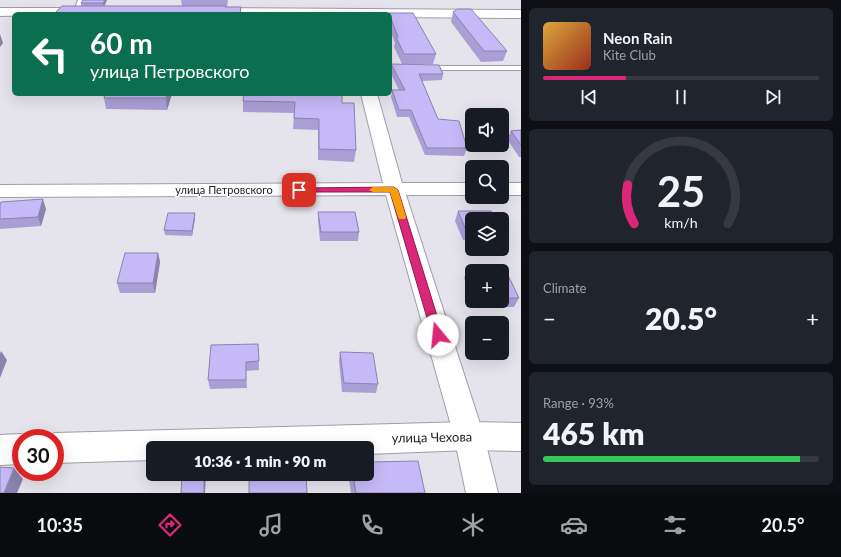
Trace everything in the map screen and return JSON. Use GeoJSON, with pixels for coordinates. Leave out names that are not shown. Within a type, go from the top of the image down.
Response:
{"type":"FeatureCollection","features":[{"type":"Feature","properties":{"kind":"street"},"geometry":{"type":"LineString","coordinates":[[443,0],[452,12]]}},
{"type":"Feature","properties":{"kind":"street"},"geometry":{"type":"LineString","coordinates":[[0,12],[98,12]]}},
{"type":"Feature","properties":{"kind":"street"},"geometry":{"type":"LineString","coordinates":[[392,13],[452,12],[521,14]]}},
{"type":"Feature","properties":{"kind":"street"},"geometry":{"type":"LineString","coordinates":[[370,96],[394,190],[469,436],[482,493]]}},
{"type":"Feature","properties":{"kind":"street","name":"улица Петровского"},"geometry":{"type":"LineString","coordinates":[[0,191],[465,189]]}},
{"type":"Feature","properties":{"kind":"street"},"geometry":{"type":"LineString","coordinates":[[509,189],[521,189]]}},
{"type":"Feature","properties":{"kind":"street","name":"улица Чехова"},"geometry":{"type":"LineString","coordinates":[[64,448],[469,436],[521,437]]}},
{"type":"Feature","properties":{"kind":"street"},"geometry":{"type":"LineString","coordinates":[[0,450],[12,449]]}},
{"type":"Feature","properties":{"kind":"lane"},"geometry":{"type":"LineString","coordinates":[[75,12],[81,0]]}},
{"type":"Feature","properties":{"kind":"lane"},"geometry":{"type":"LineString","coordinates":[[422,68],[521,68]]}},
{"type":"Feature","properties":{"kind":"building"},"geometry":{"type":"Polygon","coordinates":[[[83,0],[105,0],[103,3],[81,3],[83,0]]]}},
{"type":"Feature","properties":{"kind":"building"},"geometry":{"type":"Polygon","coordinates":[[[62,6],[241,7],[240,12],[56,12],[62,6]]]}},
{"type":"Feature","properties":{"kind":"building"},"geometry":{"type":"Polygon","coordinates":[[[457,9],[471,9],[507,51],[484,51],[453,12],[457,9]]]}},
{"type":"Feature","properties":{"kind":"building"},"geometry":{"type":"Polygon","coordinates":[[[392,13],[413,13],[436,54],[404,54],[396,37],[398,37],[392,21],[392,13]]]}},
{"type":"Feature","properties":{"kind":"building"},"geometry":{"type":"Polygon","coordinates":[[[392,64],[439,65],[443,74],[419,74],[438,119],[459,121],[465,141],[465,148],[427,148],[411,110],[399,110],[392,90],[405,90],[392,64]]]}},
{"type":"Feature","properties":{"kind":"building"},"geometry":{"type":"Polygon","coordinates":[[[104,96],[166,96],[166,98],[104,98],[104,96]]]}},
{"type":"Feature","properties":{"kind":"building"},"geometry":{"type":"Polygon","coordinates":[[[244,96],[342,96],[342,103],[354,103],[356,150],[319,149],[319,119],[294,118],[295,102],[243,101],[244,96]]]}},
{"type":"Feature","properties":{"kind":"building"},"geometry":{"type":"Polygon","coordinates":[[[521,130],[521,145],[511,131],[521,130]]]}},
{"type":"Feature","properties":{"kind":"building"},"geometry":{"type":"Polygon","coordinates":[[[43,199],[38,217],[0,219],[1,202],[43,199]]]}},
{"type":"Feature","properties":{"kind":"building"},"geometry":{"type":"Polygon","coordinates":[[[458,211],[491,211],[465,212],[465,228],[458,211]]]}},
{"type":"Feature","properties":{"kind":"building"},"geometry":{"type":"Polygon","coordinates":[[[318,212],[355,212],[359,232],[321,232],[318,212]]]}},
{"type":"Feature","properties":{"kind":"building"},"geometry":{"type":"Polygon","coordinates":[[[168,213],[195,213],[192,231],[164,230],[168,213]]]}},
{"type":"Feature","properties":{"kind":"building"},"geometry":{"type":"Polygon","coordinates":[[[125,253],[158,253],[153,283],[117,283],[125,253]]]}},
{"type":"Feature","properties":{"kind":"building"},"geometry":{"type":"Polygon","coordinates":[[[509,277],[519,298],[509,298],[509,277]]]}},
{"type":"Feature","properties":{"kind":"building"},"geometry":{"type":"Polygon","coordinates":[[[258,344],[259,361],[246,362],[246,380],[208,380],[211,345],[258,344]]]}},
{"type":"Feature","properties":{"kind":"building"},"geometry":{"type":"Polygon","coordinates":[[[340,352],[373,353],[378,384],[344,383],[340,352]]]}},
{"type":"Feature","properties":{"kind":"building"},"geometry":{"type":"Polygon","coordinates":[[[418,461],[425,493],[356,493],[354,481],[374,481],[374,462],[418,461]]]}},
{"type":"Feature","properties":{"kind":"building"},"geometry":{"type":"Polygon","coordinates":[[[0,467],[12,468],[12,473],[4,493],[0,493],[0,467]]]}},
{"type":"Feature","properties":{"kind":"building"},"geometry":{"type":"Polygon","coordinates":[[[182,481],[204,481],[204,493],[181,493],[182,481]]]}},
{"type":"Feature","properties":{"kind":"building"},"geometry":{"type":"Polygon","coordinates":[[[249,481],[306,481],[307,493],[249,493],[249,481]]]}},
{"type":"Feature","properties":{"kind":"slow traffic"},"geometry":{"type":"LineString","coordinates":[[373,190],[394,190],[402,217]]}},
{"type":"Feature","properties":{"kind":"route"},"geometry":{"type":"LineString","coordinates":[[299,190],[394,190],[438,335]]}}]}
